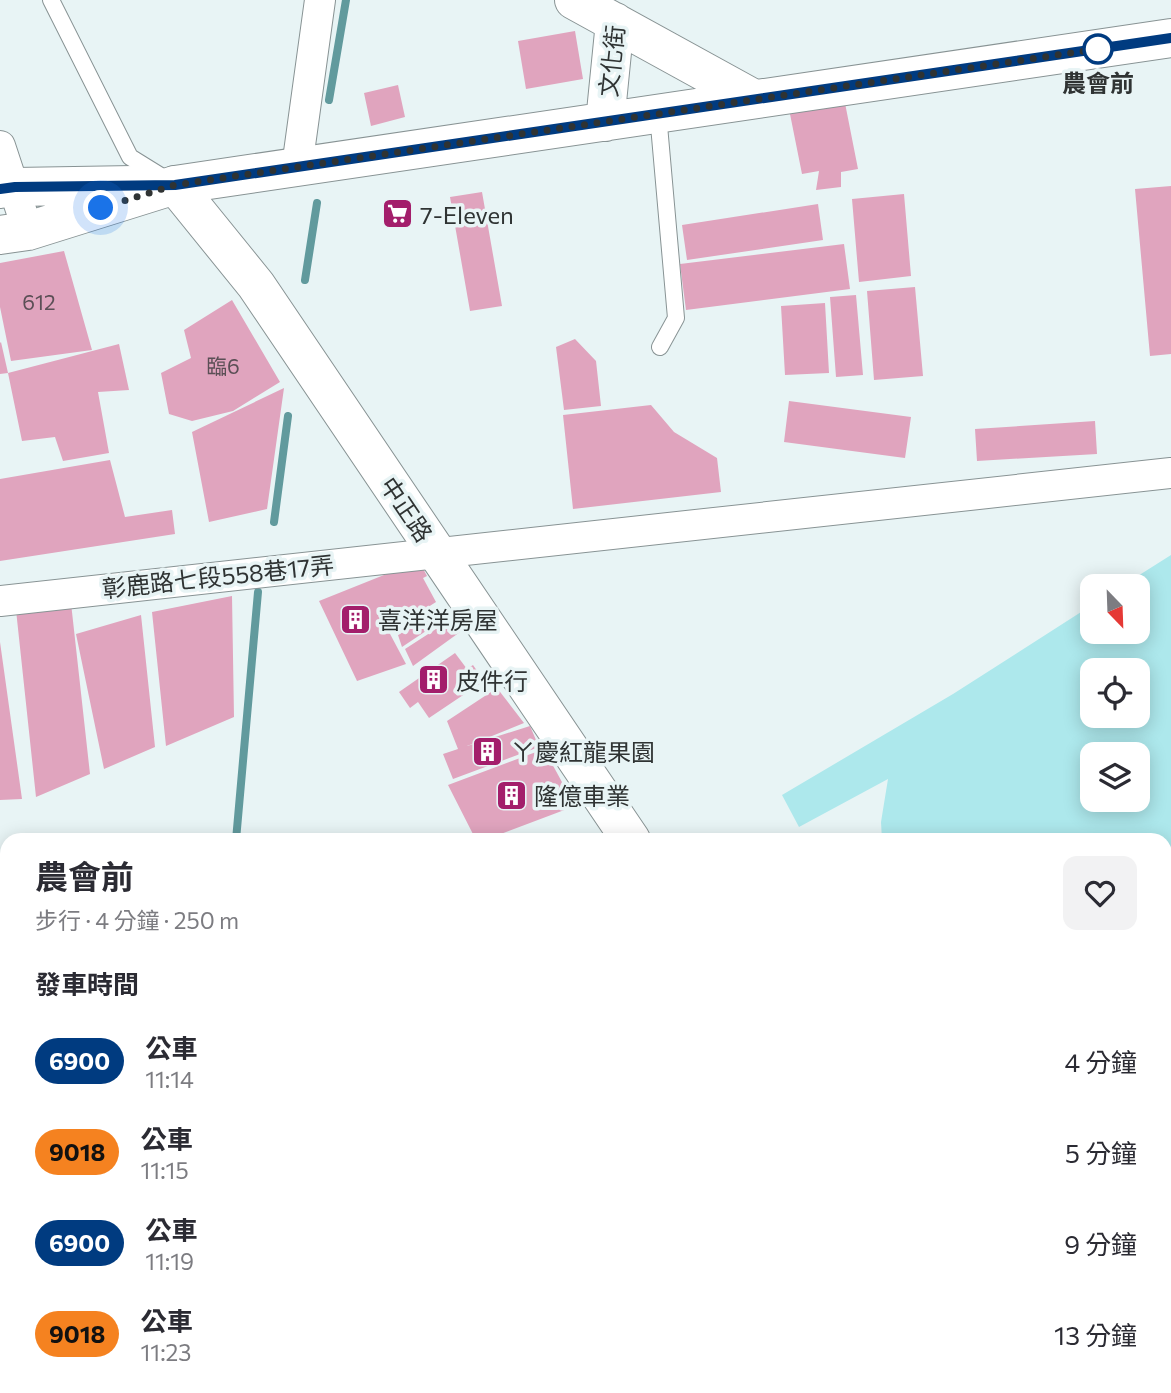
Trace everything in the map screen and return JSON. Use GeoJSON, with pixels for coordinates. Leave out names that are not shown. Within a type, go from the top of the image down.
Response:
{"type":"FeatureCollection","features":[{"type":"Feature","properties":{"kind":"street"},"geometry":{"type":"LineString","coordinates":[[298,167],[320,0]]}},
{"type":"Feature","properties":{"kind":"street"},"geometry":{"type":"LineString","coordinates":[[573,0],[616,11],[754,99]]}},
{"type":"Feature","properties":{"kind":"street","name":"文化街"},"geometry":{"type":"LineString","coordinates":[[605,121],[616,11]]}},
{"type":"Feature","properties":{"kind":"street"},"geometry":{"type":"LineString","coordinates":[[7,188],[175,185],[1171,38]]}},
{"type":"Feature","properties":{"kind":"street"},"geometry":{"type":"LineString","coordinates":[[0,146],[14,233],[175,185]]}},
{"type":"Feature","properties":{"kind":"street","name":"中正路"},"geometry":{"type":"LineString","coordinates":[[175,185],[256,285],[626,833]]}},
{"type":"Feature","properties":{"kind":"street","name":"彰鹿路七段558巷17弄"},"geometry":{"type":"LineString","coordinates":[[0,601],[1171,473]]}},
{"type":"Feature","properties":{"kind":"lane"},"geometry":{"type":"LineString","coordinates":[[51,0],[130,156],[175,185]]}},
{"type":"Feature","properties":{"kind":"lane"},"geometry":{"type":"LineString","coordinates":[[658,114],[676,318],[660,347]]}},
{"type":"Feature","properties":{"kind":"shaded area"},"geometry":{"type":"Polygon","coordinates":[[[1171,555],[1171,833],[882,833],[888,779],[799,827],[782,795],[953,694],[1080,613],[1080,644],[1150,644],[1150,574],[1141,574],[1171,555]]]}},
{"type":"Feature","properties":{"kind":"building"},"geometry":{"type":"Polygon","coordinates":[[[575,31],[583,79],[526,89],[518,41],[575,31]]]}},
{"type":"Feature","properties":{"kind":"building"},"geometry":{"type":"Polygon","coordinates":[[[398,85],[405,117],[371,126],[364,93],[398,85]]]}},
{"type":"Feature","properties":{"kind":"building"},"geometry":{"type":"Polygon","coordinates":[[[844,98],[858,169],[841,172],[841,187],[816,190],[819,171],[802,174],[789,109],[844,98]]]}},
{"type":"Feature","properties":{"kind":"building"},"geometry":{"type":"Polygon","coordinates":[[[1171,186],[1171,354],[1150,356],[1135,189],[1171,186]]]}},
{"type":"Feature","properties":{"kind":"building"},"geometry":{"type":"Polygon","coordinates":[[[482,192],[502,306],[470,311],[450,197],[482,192]]]}},
{"type":"Feature","properties":{"kind":"building"},"geometry":{"type":"Polygon","coordinates":[[[904,194],[911,276],[859,282],[852,199],[904,194]]]}},
{"type":"Feature","properties":{"kind":"building"},"geometry":{"type":"Polygon","coordinates":[[[818,204],[823,240],[687,260],[682,225],[818,204]]]}},
{"type":"Feature","properties":{"kind":"building"},"geometry":{"type":"Polygon","coordinates":[[[844,244],[850,289],[686,310],[680,264],[844,244]]]}},
{"type":"Feature","properties":{"kind":"building"},"geometry":{"type":"Polygon","coordinates":[[[64,251],[92,350],[11,361],[0,307],[0,263],[64,251]]]}},
{"type":"Feature","properties":{"kind":"building"},"geometry":{"type":"Polygon","coordinates":[[[915,287],[923,376],[874,380],[867,291],[915,287]]]}},
{"type":"Feature","properties":{"kind":"building"},"geometry":{"type":"Polygon","coordinates":[[[856,295],[863,375],[836,377],[830,297],[856,295]]]}},
{"type":"Feature","properties":{"kind":"building"},"geometry":{"type":"Polygon","coordinates":[[[232,300],[280,382],[233,411],[192,421],[169,414],[161,373],[191,358],[184,330],[232,300]]]}},
{"type":"Feature","properties":{"kind":"building"},"geometry":{"type":"Polygon","coordinates":[[[825,303],[829,373],[785,375],[781,306],[825,303]]]}},
{"type":"Feature","properties":{"kind":"building"},"geometry":{"type":"Polygon","coordinates":[[[575,339],[596,361],[601,406],[564,410],[556,347],[575,339]]]}},
{"type":"Feature","properties":{"kind":"building"},"geometry":{"type":"Polygon","coordinates":[[[0,343],[8,373],[0,374],[0,343]]]}},
{"type":"Feature","properties":{"kind":"building"},"geometry":{"type":"Polygon","coordinates":[[[119,344],[129,390],[98,392],[109,453],[63,461],[55,437],[22,441],[8,373],[119,344]]]}},
{"type":"Feature","properties":{"kind":"building"},"geometry":{"type":"Polygon","coordinates":[[[284,388],[267,509],[209,522],[192,432],[284,388]]]}},
{"type":"Feature","properties":{"kind":"building"},"geometry":{"type":"Polygon","coordinates":[[[789,401],[911,417],[905,458],[784,442],[789,401]]]}},
{"type":"Feature","properties":{"kind":"building"},"geometry":{"type":"Polygon","coordinates":[[[651,405],[674,432],[717,458],[721,492],[573,509],[563,415],[651,405]]]}},
{"type":"Feature","properties":{"kind":"building"},"geometry":{"type":"Polygon","coordinates":[[[1095,421],[1097,454],[977,461],[975,429],[1095,421]]]}},
{"type":"Feature","properties":{"kind":"building"},"geometry":{"type":"Polygon","coordinates":[[[110,460],[125,517],[172,510],[175,534],[0,561],[0,479],[110,460]]]}},
{"type":"Feature","properties":{"kind":"building","name":"喜洋洋房屋"},"geometry":{"type":"Polygon","coordinates":[[[419,561],[427,576],[423,578],[436,602],[389,632],[406,664],[357,681],[319,601],[419,561]]]}},
{"type":"Feature","properties":{"kind":"building"},"geometry":{"type":"Polygon","coordinates":[[[232,596],[234,717],[166,746],[152,612],[232,596]]]}},
{"type":"Feature","properties":{"kind":"building"},"geometry":{"type":"Polygon","coordinates":[[[71,603],[90,774],[36,797],[16,610],[71,603]]]}},
{"type":"Feature","properties":{"kind":"building"},"geometry":{"type":"Polygon","coordinates":[[[447,606],[450,615],[402,647],[398,635],[447,606]]]}},
{"type":"Feature","properties":{"kind":"building"},"geometry":{"type":"Polygon","coordinates":[[[141,615],[155,747],[104,769],[76,634],[141,615]]]}},
{"type":"Feature","properties":{"kind":"building"},"geometry":{"type":"Polygon","coordinates":[[[453,618],[460,632],[413,666],[405,649],[453,618]]]}},
{"type":"Feature","properties":{"kind":"building"},"geometry":{"type":"Polygon","coordinates":[[[0,642],[22,799],[0,800],[0,642]]]}},
{"type":"Feature","properties":{"kind":"building"},"geometry":{"type":"Polygon","coordinates":[[[455,653],[467,669],[473,665],[484,681],[429,718],[418,702],[410,708],[399,692],[455,653]]]}},
{"type":"Feature","properties":{"kind":"building"},"geometry":{"type":"Polygon","coordinates":[[[497,688],[524,723],[467,746],[530,726],[539,747],[453,779],[443,754],[458,749],[447,721],[497,688]]]}},
{"type":"Feature","properties":{"kind":"building","name":"隆億車業"},"geometry":{"type":"Polygon","coordinates":[[[544,749],[575,806],[504,833],[472,833],[448,785],[544,749]]]}},
{"type":"Feature","properties":{"kind":"waterway"},"geometry":{"type":"LineString","coordinates":[[329,100],[346,0]]}},
{"type":"Feature","properties":{"kind":"waterway"},"geometry":{"type":"LineString","coordinates":[[305,280],[317,203]]}},
{"type":"Feature","properties":{"kind":"waterway"},"geometry":{"type":"LineString","coordinates":[[274,522],[288,416]]}},
{"type":"Feature","properties":{"kind":"waterway"},"geometry":{"type":"LineString","coordinates":[[237,833],[258,592]]}},
{"type":"Feature","properties":{"kind":"bus line","name":"6900"},"geometry":{"type":"LineString","coordinates":[[0,189],[175,185],[1171,38]]}},
{"type":"Feature","properties":{"kind":"place","name":"農會前"},"geometry":{"type":"Point","coordinates":[1098,49]}},
{"type":"Feature","properties":{"kind":"place","name":"7-Eleven"},"geometry":{"type":"Point","coordinates":[397,214]}},
{"type":"Feature","properties":{"kind":"place","name":"喜洋洋房屋"},"geometry":{"type":"Point","coordinates":[355,619]}},
{"type":"Feature","properties":{"kind":"place","name":"皮件行"},"geometry":{"type":"Point","coordinates":[433,680]}},
{"type":"Feature","properties":{"kind":"place","name":"ㄚ慶紅龍果園"},"geometry":{"type":"Point","coordinates":[488,751]}},
{"type":"Feature","properties":{"kind":"place","name":"隆億車業"},"geometry":{"type":"Point","coordinates":[511,795]}},
{"type":"Feature","properties":{"kind":"route"},"geometry":{"type":"LineString","coordinates":[[101,208],[175,185],[1098,49]]}}]}
